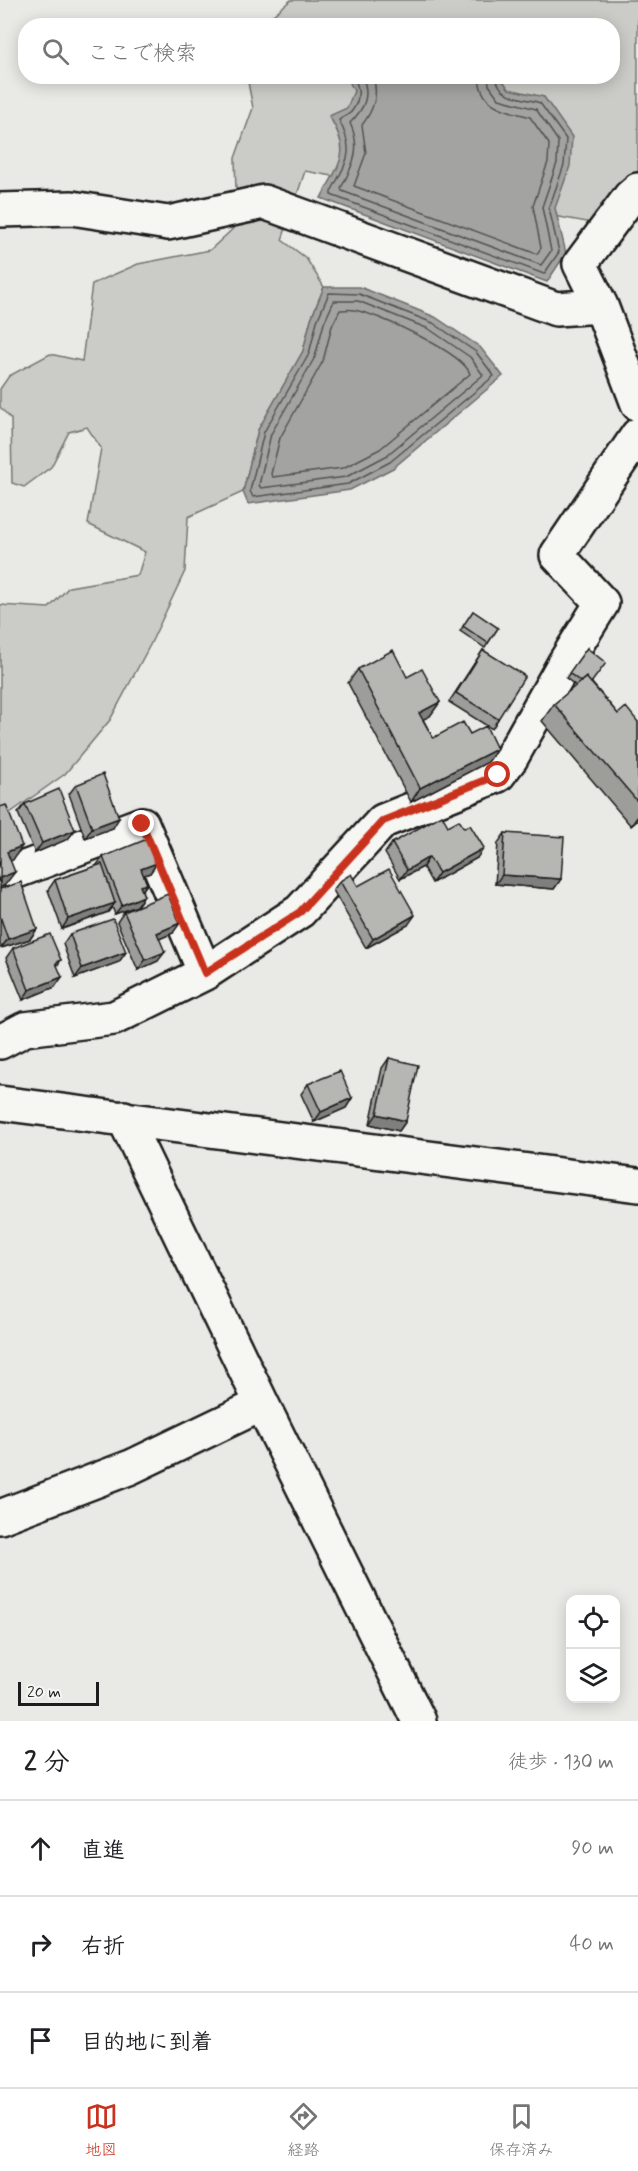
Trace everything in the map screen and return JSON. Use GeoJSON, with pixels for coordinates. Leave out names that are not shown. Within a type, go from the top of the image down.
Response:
{"type":"FeatureCollection","features":[{"type":"Feature","properties":{"kind":"street"},"geometry":{"type":"LineString","coordinates":[[638,190],[630,197],[580,264],[601,306],[638,404]]}},
{"type":"Feature","properties":{"kind":"street"},"geometry":{"type":"LineString","coordinates":[[0,210],[72,208],[168,223],[264,202],[556,309],[601,306]]}},
{"type":"Feature","properties":{"kind":"street"},"geometry":{"type":"LineString","coordinates":[[0,1042],[24,1029],[114,1018],[205,973],[300,912],[383,821],[498,775],[511,758],[564,664],[602,603],[557,555],[638,435]]}},
{"type":"Feature","properties":{"kind":"street"},"geometry":{"type":"LineString","coordinates":[[14,872],[142,824],[205,973]]}},
{"type":"Feature","properties":{"kind":"street"},"geometry":{"type":"LineString","coordinates":[[0,1103],[638,1185]]}},
{"type":"Feature","properties":{"kind":"street"},"geometry":{"type":"LineString","coordinates":[[124,1118],[419,1721]]}},
{"type":"Feature","properties":{"kind":"street"},"geometry":{"type":"LineString","coordinates":[[0,1517],[131,1467],[262,1404]]}},
{"type":"Feature","properties":{"kind":"shaded area"},"geometry":{"type":"Polygon","coordinates":[[[291,0],[638,0],[638,202],[598,224],[305,171],[282,240],[306,258],[324,287],[311,319],[303,351],[258,430],[243,492],[188,517],[185,571],[150,645],[110,720],[65,774],[0,820],[0,605],[49,608],[69,587],[138,575],[145,552],[88,524],[101,448],[87,427],[69,432],[51,467],[24,487],[12,483],[11,419],[0,407],[0,389],[9,376],[50,354],[82,361],[92,284],[138,264],[210,250],[237,225],[235,158],[253,108],[248,84],[620,84],[620,18],[269,18],[291,0]]]}},
{"type":"Feature","properties":{"kind":"water"},"geometry":{"type":"Polygon","coordinates":[[[350,84],[505,84],[509,89],[544,97],[572,137],[570,166],[555,208],[566,253],[547,282],[321,198],[338,167],[342,149],[329,116],[347,108],[354,91],[350,84]]]}},
{"type":"Feature","properties":{"kind":"water"},"geometry":{"type":"Polygon","coordinates":[[[324,287],[360,287],[435,317],[480,347],[503,376],[393,468],[350,490],[248,504],[243,492],[258,430],[303,351],[311,319],[324,287]]]}},
{"type":"Feature","properties":{"kind":"building"},"geometry":{"type":"Polygon","coordinates":[[[473,611],[498,628],[488,643],[463,626],[473,611]]]}},
{"type":"Feature","properties":{"kind":"building"},"geometry":{"type":"Polygon","coordinates":[[[587,648],[606,663],[591,683],[586,677],[581,682],[569,673],[587,648]]]}},
{"type":"Feature","properties":{"kind":"building"},"geometry":{"type":"Polygon","coordinates":[[[393,650],[407,677],[422,669],[440,702],[419,713],[433,738],[463,722],[470,734],[486,726],[497,749],[420,788],[358,669],[393,650]]]}},
{"type":"Feature","properties":{"kind":"building"},"geometry":{"type":"Polygon","coordinates":[[[483,650],[525,676],[498,719],[456,693],[483,650]]]}},
{"type":"Feature","properties":{"kind":"building"},"geometry":{"type":"Polygon","coordinates":[[[586,677],[618,714],[626,707],[638,722],[638,802],[554,704],[586,677]]]}},
{"type":"Feature","properties":{"kind":"building"},"geometry":{"type":"Polygon","coordinates":[[[103,774],[119,818],[92,828],[76,785],[103,774]]]}},
{"type":"Feature","properties":{"kind":"building"},"geometry":{"type":"Polygon","coordinates":[[[59,789],[75,830],[42,843],[25,804],[59,789]]]}},
{"type":"Feature","properties":{"kind":"building"},"geometry":{"type":"Polygon","coordinates":[[[6,805],[22,846],[7,852],[15,872],[0,878],[0,807],[6,805]]]}},
{"type":"Feature","properties":{"kind":"building"},"geometry":{"type":"Polygon","coordinates":[[[442,815],[448,826],[459,820],[464,828],[470,825],[484,848],[439,873],[429,857],[407,870],[392,843],[442,815]]]}},
{"type":"Feature","properties":{"kind":"building"},"geometry":{"type":"Polygon","coordinates":[[[505,833],[564,837],[561,879],[502,875],[505,833]]]}},
{"type":"Feature","properties":{"kind":"building"},"geometry":{"type":"Polygon","coordinates":[[[147,839],[157,863],[141,869],[147,884],[140,886],[144,896],[122,905],[103,857],[147,839]]]}},
{"type":"Feature","properties":{"kind":"building"},"geometry":{"type":"Polygon","coordinates":[[[102,864],[115,903],[68,919],[55,880],[102,864]]]}},
{"type":"Feature","properties":{"kind":"building"},"geometry":{"type":"Polygon","coordinates":[[[389,869],[415,915],[373,939],[340,881],[351,874],[358,886],[389,869]]]}},
{"type":"Feature","properties":{"kind":"building"},"geometry":{"type":"Polygon","coordinates":[[[21,882],[37,929],[8,939],[0,916],[0,889],[21,882]]]}},
{"type":"Feature","properties":{"kind":"building"},"geometry":{"type":"Polygon","coordinates":[[[168,894],[180,923],[157,933],[165,952],[145,960],[124,912],[168,894]]]}},
{"type":"Feature","properties":{"kind":"building"},"geometry":{"type":"Polygon","coordinates":[[[113,919],[126,952],[82,968],[70,934],[113,919]]]}},
{"type":"Feature","properties":{"kind":"building"},"geometry":{"type":"Polygon","coordinates":[[[50,934],[61,960],[56,963],[62,977],[29,990],[13,948],[50,934]]]}},
{"type":"Feature","properties":{"kind":"building"},"geometry":{"type":"Polygon","coordinates":[[[389,1058],[418,1065],[406,1121],[377,1114],[389,1058]]]}},
{"type":"Feature","properties":{"kind":"building"},"geometry":{"type":"Polygon","coordinates":[[[340,1071],[352,1098],[321,1112],[308,1084],[340,1071]]]}},
{"type":"Feature","properties":{"kind":"route"},"geometry":{"type":"LineString","coordinates":[[142,824],[205,973],[300,912],[383,821],[498,775]]}}]}
